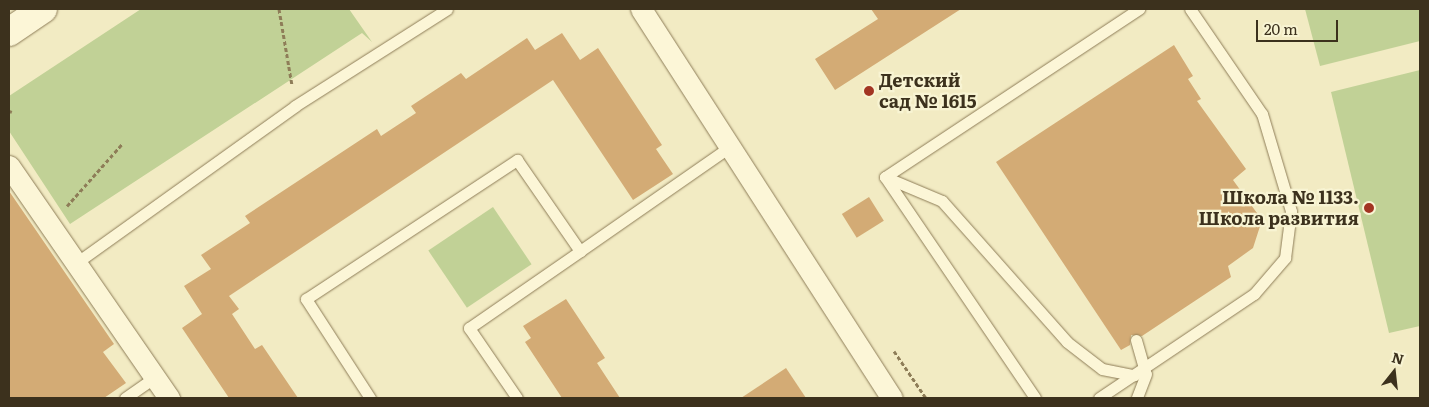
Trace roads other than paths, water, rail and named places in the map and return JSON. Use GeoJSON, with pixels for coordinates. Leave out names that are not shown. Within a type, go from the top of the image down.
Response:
{"type":"FeatureCollection","features":[{"type":"Feature","properties":{"kind":"street"},"geometry":{"type":"LineString","coordinates":[[9,32],[43,9]]}},
{"type":"Feature","properties":{"kind":"street"},"geometry":{"type":"LineString","coordinates":[[641,9],[727,149],[892,398]]}},
{"type":"Feature","properties":{"kind":"street"},"geometry":{"type":"LineString","coordinates":[[9,166],[169,398]]}},
{"type":"Feature","properties":{"kind":"lane"},"geometry":{"type":"LineString","coordinates":[[76,263],[295,106],[447,9]]}},
{"type":"Feature","properties":{"kind":"lane"},"geometry":{"type":"LineString","coordinates":[[885,177],[1139,9]]}},
{"type":"Feature","properties":{"kind":"lane"},"geometry":{"type":"LineString","coordinates":[[1099,398],[1254,294],[1285,258],[1291,211],[1262,114],[1190,9]]}},
{"type":"Feature","properties":{"kind":"lane"},"geometry":{"type":"LineString","coordinates":[[517,398],[469,328],[727,149]]}},
{"type":"Feature","properties":{"kind":"lane"},"geometry":{"type":"LineString","coordinates":[[370,398],[306,299],[517,160],[580,251]]}},
{"type":"Feature","properties":{"kind":"lane"},"geometry":{"type":"LineString","coordinates":[[885,177],[942,201],[1067,342],[1102,369],[1134,375]]}},
{"type":"Feature","properties":{"kind":"lane"},"geometry":{"type":"LineString","coordinates":[[885,177],[1035,398]]}},
{"type":"Feature","properties":{"kind":"lane"},"geometry":{"type":"LineString","coordinates":[[1136,340],[1146,374],[1137,398]]}},
{"type":"Feature","properties":{"kind":"lane"},"geometry":{"type":"LineString","coordinates":[[125,398],[154,378]]}},
{"type":"Feature","properties":{"kind":"place","name":"Детский сад № 1615"},"geometry":{"type":"Point","coordinates":[869,91]}},
{"type":"Feature","properties":{"kind":"place","name":"Школа № 1133. Школа развития"},"geometry":{"type":"Point","coordinates":[1369,208]}}]}
